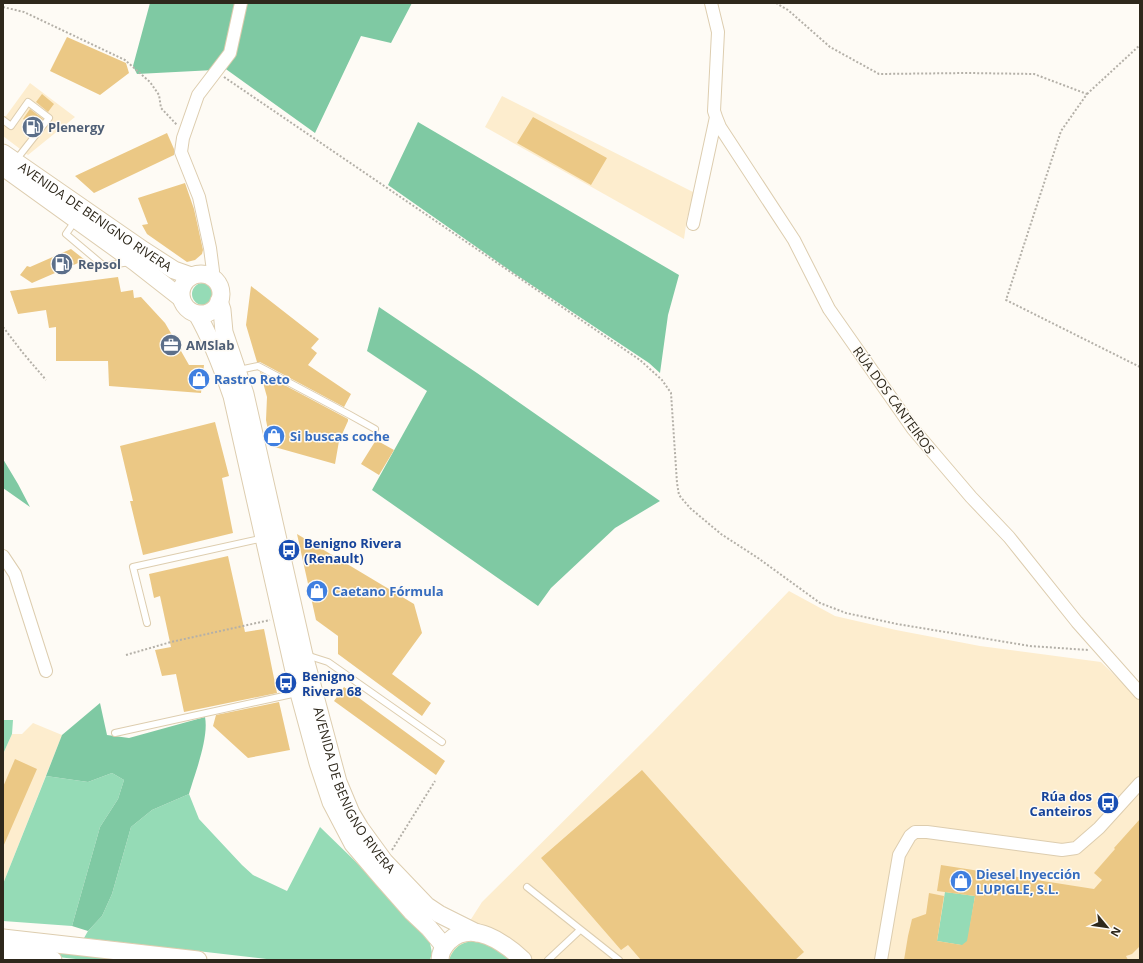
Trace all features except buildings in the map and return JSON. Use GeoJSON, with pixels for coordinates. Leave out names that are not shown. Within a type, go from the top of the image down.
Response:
{"type":"FeatureCollection","features":[{"type":"Feature","properties":{"kind":"main road","name":"AVENIDA DE BENIGNO RIVERA"},"geometry":{"type":"LineString","coordinates":[[7,160],[76,219],[181,298]]}},
{"type":"Feature","properties":{"kind":"main road","name":"AVENIDA DE BENIGNO RIVERA"},"geometry":{"type":"LineString","coordinates":[[7,160],[164,264],[174,270],[190,276]]}},
{"type":"Feature","properties":{"kind":"main road"},"geometry":{"type":"LineString","coordinates":[[204,274],[211,276],[220,287],[221,294],[217,306],[208,312],[197,314],[186,308],[181,298],[180,291],[182,285],[190,276],[204,274]]}},
{"type":"Feature","properties":{"kind":"main road","name":"AVENIDA DE BENIGNO RIVERA"},"geometry":{"type":"LineString","coordinates":[[219,301],[222,310],[224,332],[245,394],[304,655],[338,782],[351,812],[360,828],[384,861],[427,906],[439,914],[477,933]]}},
{"type":"Feature","properties":{"kind":"main road","name":"AVENIDA DE BENIGNO RIVERA"},"geometry":{"type":"LineString","coordinates":[[197,314],[220,359],[232,396],[300,693],[318,763],[331,802],[353,844],[411,911],[429,928],[440,956]]}},
{"type":"Feature","properties":{"kind":"main road"},"geometry":{"type":"LineString","coordinates":[[440,956],[454,936],[465,932],[491,936],[515,952],[523,960]]}},
{"type":"Feature","properties":{"kind":"main road"},"geometry":{"type":"LineString","coordinates":[[3,938],[198,960]]}},
{"type":"Feature","properties":{"kind":"main road"},"geometry":{"type":"LineString","coordinates":[[3,954],[53,960]]}},
{"type":"Feature","properties":{"kind":"street"},"geometry":{"type":"LineString","coordinates":[[211,276],[213,271],[210,248],[199,197],[181,152],[198,95],[230,53],[241,3]]}},
{"type":"Feature","properties":{"kind":"street"},"geometry":{"type":"LineString","coordinates":[[692,224],[716,117],[714,111],[718,32],[711,3]]}},
{"type":"Feature","properties":{"kind":"street","name":"RÚA DOS CANTEIROS"},"geometry":{"type":"LineString","coordinates":[[716,117],[720,127],[794,240],[829,308],[913,429],[971,497],[1009,537],[1077,622],[1140,693]]}},
{"type":"Feature","properties":{"kind":"street"},"geometry":{"type":"LineString","coordinates":[[3,556],[15,574],[46,670]]}},
{"type":"Feature","properties":{"kind":"street"},"geometry":{"type":"LineString","coordinates":[[881,960],[899,855],[910,836],[915,832],[927,832],[1062,850],[1076,848],[1100,828],[1140,783]]}},
{"type":"Feature","properties":{"kind":"lane"},"geometry":{"type":"LineString","coordinates":[[3,120],[11,126],[28,102],[49,118],[7,160]]}},
{"type":"Feature","properties":{"kind":"lane"},"geometry":{"type":"LineString","coordinates":[[237,370],[258,366],[375,429]]}},
{"type":"Feature","properties":{"kind":"lane"},"geometry":{"type":"LineString","coordinates":[[147,622],[133,567],[264,538]]}},
{"type":"Feature","properties":{"kind":"lane"},"geometry":{"type":"LineString","coordinates":[[304,655],[328,662],[442,742]]}},
{"type":"Feature","properties":{"kind":"lane"},"geometry":{"type":"LineString","coordinates":[[115,733],[300,693]]}},
{"type":"Feature","properties":{"kind":"lane"},"geometry":{"type":"LineString","coordinates":[[527,887],[619,960]]}},
{"type":"Feature","properties":{"kind":"lane"},"geometry":{"type":"LineString","coordinates":[[548,960],[580,930]]}},
{"type":"Feature","properties":{"kind":"path"},"geometry":{"type":"LineString","coordinates":[[776,3],[788,10],[830,47],[879,74],[1034,74],[1087,94]]}},
{"type":"Feature","properties":{"kind":"path"},"geometry":{"type":"LineString","coordinates":[[3,7],[24,12],[125,60],[150,82],[159,95],[161,108],[181,130],[186,132]]}},
{"type":"Feature","properties":{"kind":"path"},"geometry":{"type":"LineString","coordinates":[[1140,45],[1087,94],[1061,131],[1006,300],[1140,367]]}},
{"type":"Feature","properties":{"kind":"path"},"geometry":{"type":"LineString","coordinates":[[216,72],[640,360],[662,380],[671,393],[679,495],[690,508],[721,534],[758,558],[820,603],[846,613],[897,624],[1030,646],[1103,651]]}},
{"type":"Feature","properties":{"kind":"path"},"geometry":{"type":"LineString","coordinates":[[3,327],[46,380]]}},
{"type":"Feature","properties":{"kind":"path"},"geometry":{"type":"LineString","coordinates":[[126,655],[171,642],[282,617]]}},
{"type":"Feature","properties":{"kind":"path"},"geometry":{"type":"LineString","coordinates":[[384,861],[390,854],[436,781]]}},
{"type":"Feature","properties":{"kind":"shaded area","name":"Plenergy"},"geometry":{"type":"Polygon","coordinates":[[[30,83],[75,117],[28,155],[3,136],[3,116],[6,116],[30,83]]]}},
{"type":"Feature","properties":{"kind":"shaded area"},"geometry":{"type":"Polygon","coordinates":[[[502,96],[695,193],[687,218],[684,239],[485,127],[502,96]]]}},
{"type":"Feature","properties":{"kind":"shaded area"},"geometry":{"type":"Polygon","coordinates":[[[789,591],[835,616],[896,630],[980,646],[1101,662],[1140,700],[1140,960],[445,960],[482,902],[652,733],[789,591]]]}},
{"type":"Feature","properties":{"kind":"shaded area"},"geometry":{"type":"Polygon","coordinates":[[[33,723],[62,735],[3,884],[3,754],[12,734],[22,734],[33,723]]]}},
{"type":"Feature","properties":{"kind":"green space"},"geometry":{"type":"Polygon","coordinates":[[[150,3],[412,3],[391,43],[361,36],[315,133],[223,67],[214,70],[137,74],[133,66],[150,3]]]}},
{"type":"Feature","properties":{"kind":"green space"},"geometry":{"type":"Polygon","coordinates":[[[418,122],[679,275],[668,315],[660,373],[649,363],[515,274],[388,185],[418,122]]]}},
{"type":"Feature","properties":{"kind":"green space"},"geometry":{"type":"Polygon","coordinates":[[[199,283],[207,283],[214,290],[214,298],[207,305],[199,305],[192,298],[192,290],[199,283]]]}},
{"type":"Feature","properties":{"kind":"green space"},"geometry":{"type":"Polygon","coordinates":[[[379,307],[477,373],[660,501],[615,528],[551,588],[538,606],[372,490],[427,391],[367,351],[379,307]]]}},
{"type":"Feature","properties":{"kind":"green space"},"geometry":{"type":"Polygon","coordinates":[[[3,459],[18,484],[30,507],[3,488],[3,459]]]}},
{"type":"Feature","properties":{"kind":"green space"},"geometry":{"type":"Polygon","coordinates":[[[100,703],[107,735],[129,738],[205,717],[206,725],[201,756],[189,794],[152,810],[131,827],[112,894],[102,916],[88,931],[72,926],[100,827],[118,799],[124,780],[112,773],[88,782],[46,776],[62,735],[100,703]]]}},
{"type":"Feature","properties":{"kind":"green space"},"geometry":{"type":"Polygon","coordinates":[[[3,720],[13,720],[12,734],[3,754],[3,720]]]}},
{"type":"Feature","properties":{"kind":"green space"},"geometry":{"type":"Polygon","coordinates":[[[112,773],[124,780],[118,799],[100,827],[72,926],[3,921],[3,884],[46,776],[88,782],[112,773]]]}},
{"type":"Feature","properties":{"kind":"green space"},"geometry":{"type":"Polygon","coordinates":[[[189,794],[199,819],[242,865],[253,875],[287,891],[320,827],[355,861],[430,943],[432,953],[430,960],[275,960],[84,938],[88,931],[102,916],[112,894],[131,827],[152,810],[189,794]]]}},
{"type":"Feature","properties":{"kind":"green space"},"geometry":{"type":"Polygon","coordinates":[[[945,892],[975,896],[967,946],[937,941],[945,892]]]}},
{"type":"Feature","properties":{"kind":"green space"},"geometry":{"type":"Polygon","coordinates":[[[479,940],[493,946],[513,960],[449,960],[457,947],[464,943],[479,940]]]}},
{"type":"Feature","properties":{"kind":"green space"},"geometry":{"type":"Polygon","coordinates":[[[3,945],[132,960],[85,960],[3,951],[3,945]]]}},
{"type":"Feature","properties":{"kind":"place","name":"Plenergy"},"geometry":{"type":"Point","coordinates":[33,127]}},
{"type":"Feature","properties":{"kind":"place","name":"Repsol"},"geometry":{"type":"Point","coordinates":[62,264]}},
{"type":"Feature","properties":{"kind":"place","name":"AMSlab"},"geometry":{"type":"Point","coordinates":[171,345]}},
{"type":"Feature","properties":{"kind":"place","name":"Rastro Reto"},"geometry":{"type":"Point","coordinates":[199,379]}},
{"type":"Feature","properties":{"kind":"place","name":"Si buscas coche"},"geometry":{"type":"Point","coordinates":[274,436]}},
{"type":"Feature","properties":{"kind":"place","name":"Benigno Rivera (Renault)"},"geometry":{"type":"Point","coordinates":[289,550]}},
{"type":"Feature","properties":{"kind":"place","name":"Caetano Fórmula"},"geometry":{"type":"Point","coordinates":[317,591]}},
{"type":"Feature","properties":{"kind":"place","name":"Benigno Rivera 68"},"geometry":{"type":"Point","coordinates":[286,683]}},
{"type":"Feature","properties":{"kind":"place","name":"Rúa dos Canteiros"},"geometry":{"type":"Point","coordinates":[1108,803]}},
{"type":"Feature","properties":{"kind":"place","name":"Diesel Inyección LUPIGLE, S.L."},"geometry":{"type":"Point","coordinates":[961,881]}}]}
